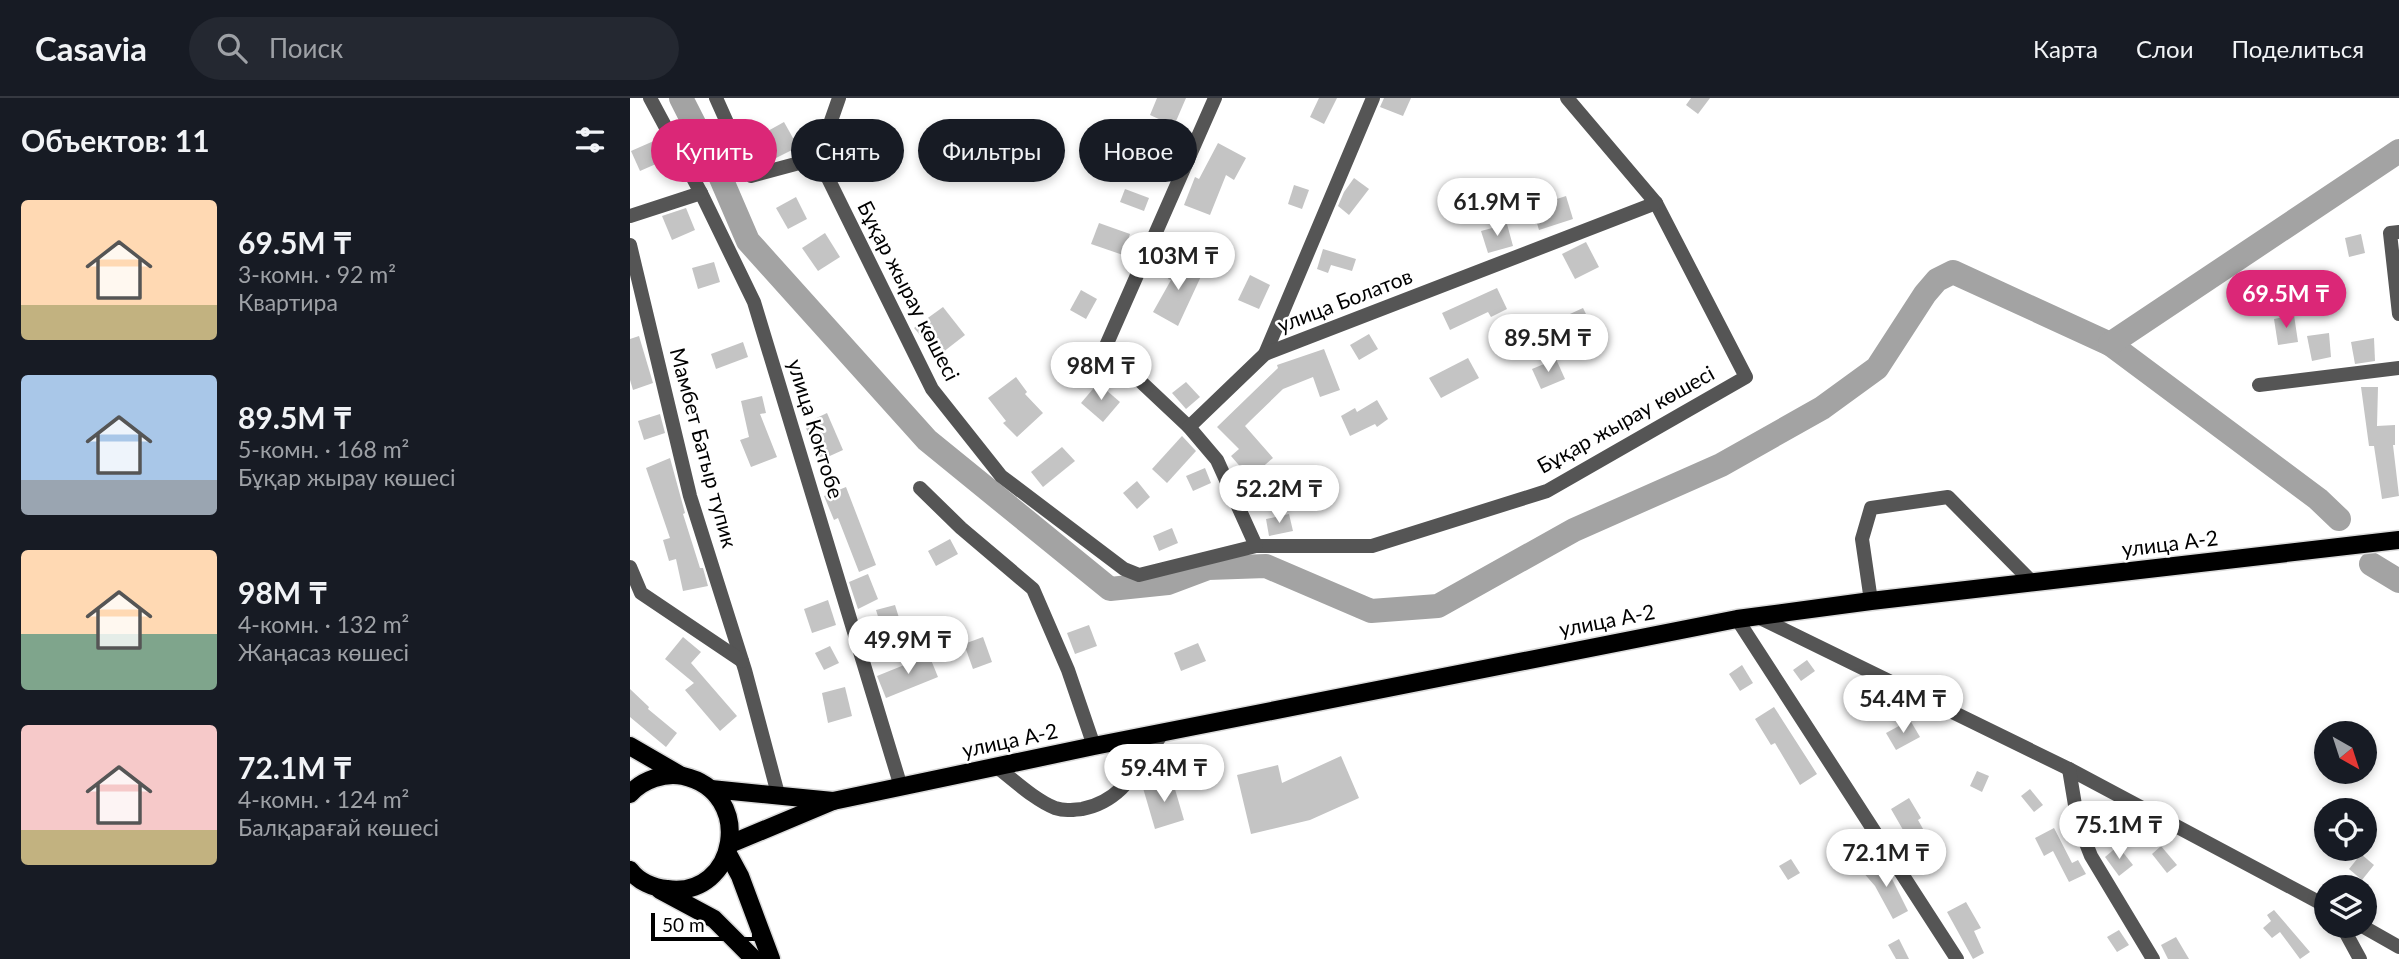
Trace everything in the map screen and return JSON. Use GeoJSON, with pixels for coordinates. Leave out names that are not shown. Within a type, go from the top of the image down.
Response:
{"type":"FeatureCollection","features":[{"type":"Feature","properties":{"kind":"main road","name":"улица А-2"},"geometry":{"type":"LineString","coordinates":[[728,848],[832,801],[1094,746],[1737,619],[2399,540]]}},
{"type":"Feature","properties":{"kind":"main road"},"geometry":{"type":"LineString","coordinates":[[630,746],[680,775],[697,780],[711,789],[721,800],[731,829],[728,848],[721,865],[699,884],[686,889],[657,888]]}},
{"type":"Feature","properties":{"kind":"main road"},"geometry":{"type":"LineString","coordinates":[[630,794],[648,780],[664,775],[680,775]]}},
{"type":"Feature","properties":{"kind":"main road","name":"улица А-2"},"geometry":{"type":"LineString","coordinates":[[711,789],[832,801]]}},
{"type":"Feature","properties":{"kind":"main road"},"geometry":{"type":"LineString","coordinates":[[728,848],[771,959]]}},
{"type":"Feature","properties":{"kind":"main road"},"geometry":{"type":"LineString","coordinates":[[632,874],[714,919],[754,959]]}},
{"type":"Feature","properties":{"kind":"street","name":"улица Коктобе"},"geometry":{"type":"LineString","coordinates":[[650,98],[701,193],[754,302],[901,787]]}},
{"type":"Feature","properties":{"kind":"street"},"geometry":{"type":"LineString","coordinates":[[716,98],[751,176],[791,165]]}},
{"type":"Feature","properties":{"kind":"street"},"geometry":{"type":"LineString","coordinates":[[832,119],[839,98]]}},
{"type":"Feature","properties":{"kind":"street"},"geometry":{"type":"LineString","coordinates":[[1215,98],[1104,348],[1189,427],[1217,460],[1255,546]]}},
{"type":"Feature","properties":{"kind":"street"},"geometry":{"type":"LineString","coordinates":[[1265,354],[1373,98]]}},
{"type":"Feature","properties":{"kind":"street"},"geometry":{"type":"LineString","coordinates":[[1567,98],[1657,203]]}},
{"type":"Feature","properties":{"kind":"street","name":"Бұқар жырау көшесі"},"geometry":{"type":"LineString","coordinates":[[830,182],[932,389],[1001,476],[1124,569],[1139,575],[1255,546],[1372,546],[1547,491],[1746,377],[1657,203]]}},
{"type":"Feature","properties":{"kind":"street"},"geometry":{"type":"LineString","coordinates":[[630,216],[701,193]]}},
{"type":"Feature","properties":{"kind":"street","name":"улица Болатов"},"geometry":{"type":"LineString","coordinates":[[1189,427],[1265,354],[1657,203]]}},
{"type":"Feature","properties":{"kind":"street"},"geometry":{"type":"LineString","coordinates":[[2399,232],[2390,233],[2399,314]]}},
{"type":"Feature","properties":{"kind":"street","name":"Мамбет Батыр тупик"},"geometry":{"type":"LineString","coordinates":[[630,245],[690,496],[742,661],[778,794]]}},
{"type":"Feature","properties":{"kind":"street"},"geometry":{"type":"LineString","coordinates":[[2259,385],[2399,368]]}},
{"type":"Feature","properties":{"kind":"street"},"geometry":{"type":"LineString","coordinates":[[920,488],[961,528],[1033,589],[1068,670],[1094,746]]}},
{"type":"Feature","properties":{"kind":"street"},"geometry":{"type":"LineString","coordinates":[[1871,601],[1862,539],[1871,508],[1948,497],[2032,582]]}},
{"type":"Feature","properties":{"kind":"street"},"geometry":{"type":"LineString","coordinates":[[630,567],[641,593],[742,661]]}},
{"type":"Feature","properties":{"kind":"street"},"geometry":{"type":"LineString","coordinates":[[1758,617],[2068,769],[2314,900]]}},
{"type":"Feature","properties":{"kind":"street"},"geometry":{"type":"LineString","coordinates":[[1737,619],[1957,959]]}},
{"type":"Feature","properties":{"kind":"street"},"geometry":{"type":"LineString","coordinates":[[998,768],[1045,803],[1056,808],[1069,811],[1098,806],[1113,797],[1127,782],[1162,734]]}},
{"type":"Feature","properties":{"kind":"street"},"geometry":{"type":"LineString","coordinates":[[2068,769],[2078,823],[2091,856],[2153,959]]}},
{"type":"Feature","properties":{"kind":"street"},"geometry":{"type":"LineString","coordinates":[[2377,935],[2399,947]]}},
{"type":"Feature","properties":{"kind":"street"},"geometry":{"type":"LineString","coordinates":[[2349,938],[2360,959]]}},
{"type":"Feature","properties":{"kind":"building"},"geometry":{"type":"Polygon","coordinates":[[[1157,98],[1186,98],[1177,119],[1159,119],[1150,115],[1157,98]]]}},
{"type":"Feature","properties":{"kind":"building"},"geometry":{"type":"Polygon","coordinates":[[[1319,98],[1337,98],[1324,124],[1310,117],[1319,98]]]}},
{"type":"Feature","properties":{"kind":"building"},"geometry":{"type":"Polygon","coordinates":[[[1384,98],[1411,98],[1403,116],[1380,107],[1384,98]]]}},
{"type":"Feature","properties":{"kind":"building"},"geometry":{"type":"Polygon","coordinates":[[[1691,98],[1710,98],[1698,114],[1686,105],[1691,98]]]}},
{"type":"Feature","properties":{"kind":"building"},"geometry":{"type":"Polygon","coordinates":[[[784,122],[791,134],[791,150],[777,158],[777,126],[784,122]]]}},
{"type":"Feature","properties":{"kind":"building"},"geometry":{"type":"Polygon","coordinates":[[[651,142],[651,166],[640,171],[631,151],[651,142]]]}},
{"type":"Feature","properties":{"kind":"building"},"geometry":{"type":"Polygon","coordinates":[[[1218,143],[1246,158],[1234,180],[1226,175],[1210,215],[1184,205],[1193,182],[1199,179],[1218,143]]]}},
{"type":"Feature","properties":{"kind":"building"},"geometry":{"type":"Polygon","coordinates":[[[1354,178],[1369,189],[1349,215],[1338,206],[1354,178]]]}},
{"type":"Feature","properties":{"kind":"building"},"geometry":{"type":"Polygon","coordinates":[[[1294,185],[1309,190],[1302,209],[1288,204],[1294,185]]]}},
{"type":"Feature","properties":{"kind":"building"},"geometry":{"type":"Polygon","coordinates":[[[1125,189],[1149,198],[1144,211],[1120,202],[1125,189]]]}},
{"type":"Feature","properties":{"kind":"building"},"geometry":{"type":"Polygon","coordinates":[[[1566,196],[1573,219],[1539,230],[1532,207],[1566,196]]]}},
{"type":"Feature","properties":{"kind":"building"},"geometry":{"type":"Polygon","coordinates":[[[796,197],[807,219],[788,229],[776,208],[796,197]]]}},
{"type":"Feature","properties":{"kind":"building"},"geometry":{"type":"Polygon","coordinates":[[[686,208],[695,230],[672,240],[662,216],[686,208]]]}},
{"type":"Feature","properties":{"kind":"building"},"geometry":{"type":"Polygon","coordinates":[[[1099,223],[1130,234],[1123,255],[1091,244],[1099,223]]]}},
{"type":"Feature","properties":{"kind":"building"},"geometry":{"type":"Polygon","coordinates":[[[1507,224],[1513,246],[1488,253],[1481,231],[1507,224]]]}},
{"type":"Feature","properties":{"kind":"building"},"geometry":{"type":"Polygon","coordinates":[[[825,233],[840,257],[818,271],[802,248],[825,233]]]}},
{"type":"Feature","properties":{"kind":"building"},"geometry":{"type":"Polygon","coordinates":[[[2361,234],[2365,253],[2349,257],[2345,238],[2361,234]]]}},
{"type":"Feature","properties":{"kind":"building"},"geometry":{"type":"Polygon","coordinates":[[[1586,242],[1599,267],[1575,279],[1562,254],[1586,242]]]}},
{"type":"Feature","properties":{"kind":"building"},"geometry":{"type":"Polygon","coordinates":[[[1323,249],[1356,259],[1352,271],[1331,265],[1328,273],[1317,269],[1323,249]]]}},
{"type":"Feature","properties":{"kind":"building"},"geometry":{"type":"Polygon","coordinates":[[[1178,259],[1203,272],[1178,326],[1153,312],[1171,280],[1168,279],[1178,259]]]}},
{"type":"Feature","properties":{"kind":"building"},"geometry":{"type":"Polygon","coordinates":[[[714,262],[720,282],[698,289],[692,268],[714,262]]]}},
{"type":"Feature","properties":{"kind":"building"},"geometry":{"type":"Polygon","coordinates":[[[1250,275],[1270,285],[1259,309],[1238,300],[1250,275]]]}},
{"type":"Feature","properties":{"kind":"building"},"geometry":{"type":"Polygon","coordinates":[[[1497,288],[1507,309],[1491,317],[1488,312],[1450,330],[1442,313],[1497,288]]]}},
{"type":"Feature","properties":{"kind":"building"},"geometry":{"type":"Polygon","coordinates":[[[1081,290],[1097,299],[1086,319],[1070,310],[1081,290]]]}},
{"type":"Feature","properties":{"kind":"building"},"geometry":{"type":"Polygon","coordinates":[[[943,307],[965,335],[938,356],[914,328],[943,307]]]}},
{"type":"Feature","properties":{"kind":"building"},"geometry":{"type":"Polygon","coordinates":[[[1583,308],[1591,324],[1567,335],[1559,319],[1583,308]]]}},
{"type":"Feature","properties":{"kind":"building"},"geometry":{"type":"Polygon","coordinates":[[[2294,315],[2298,342],[2278,345],[2274,319],[2294,315]]]}},
{"type":"Feature","properties":{"kind":"building"},"geometry":{"type":"Polygon","coordinates":[[[2329,333],[2331,357],[2312,361],[2307,336],[2329,333]]]}},
{"type":"Feature","properties":{"kind":"building"},"geometry":{"type":"Polygon","coordinates":[[[1369,334],[1378,349],[1359,360],[1350,345],[1369,334]]]}},
{"type":"Feature","properties":{"kind":"building"},"geometry":{"type":"Polygon","coordinates":[[[639,336],[653,383],[633,390],[630,380],[630,339],[639,336]]]}},
{"type":"Feature","properties":{"kind":"building"},"geometry":{"type":"Polygon","coordinates":[[[2374,338],[2375,361],[2355,364],[2351,342],[2374,338]]]}},
{"type":"Feature","properties":{"kind":"building"},"geometry":{"type":"Polygon","coordinates":[[[743,342],[748,357],[716,369],[711,354],[743,342]]]}},
{"type":"Feature","properties":{"kind":"building"},"geometry":{"type":"Polygon","coordinates":[[[1324,349],[1340,390],[1320,397],[1313,377],[1283,389],[1251,420],[1245,426],[1273,458],[1250,478],[1231,456],[1239,449],[1217,427],[1278,368],[1277,365],[1324,349]]]}},
{"type":"Feature","properties":{"kind":"building"},"geometry":{"type":"Polygon","coordinates":[[[1468,358],[1479,378],[1441,398],[1429,378],[1468,358]]]}},
{"type":"Feature","properties":{"kind":"building"},"geometry":{"type":"Polygon","coordinates":[[[1556,359],[1565,379],[1541,389],[1532,369],[1556,359]]]}},
{"type":"Feature","properties":{"kind":"building"},"geometry":{"type":"Polygon","coordinates":[[[1016,377],[1027,392],[1025,394],[1043,413],[1017,437],[1003,423],[1006,421],[988,398],[1016,377]]]}},
{"type":"Feature","properties":{"kind":"building"},"geometry":{"type":"Polygon","coordinates":[[[1186,382],[1200,397],[1186,409],[1172,393],[1186,382]]]}},
{"type":"Feature","properties":{"kind":"building"},"geometry":{"type":"Polygon","coordinates":[[[1098,383],[1120,402],[1103,422],[1081,403],[1098,383]]]}},
{"type":"Feature","properties":{"kind":"building"},"geometry":{"type":"Polygon","coordinates":[[[2361,387],[2378,387],[2377,426],[2395,425],[2393,445],[2399,496],[2382,499],[2374,446],[2369,446],[2361,387]]]}},
{"type":"Feature","properties":{"kind":"building"},"geometry":{"type":"Polygon","coordinates":[[[762,396],[766,413],[760,414],[777,457],[751,467],[740,440],[749,437],[741,401],[762,396]]]}},
{"type":"Feature","properties":{"kind":"building"},"geometry":{"type":"Polygon","coordinates":[[[1377,400],[1388,419],[1377,427],[1375,424],[1350,436],[1341,416],[1355,408],[1357,412],[1377,400]]]}},
{"type":"Feature","properties":{"kind":"building"},"geometry":{"type":"Polygon","coordinates":[[[827,413],[843,450],[821,460],[804,424],[827,413]]]}},
{"type":"Feature","properties":{"kind":"building"},"geometry":{"type":"Polygon","coordinates":[[[660,414],[665,433],[644,440],[638,421],[660,414]]]}},
{"type":"Feature","properties":{"kind":"building"},"geometry":{"type":"Polygon","coordinates":[[[1182,436],[1196,451],[1167,483],[1152,469],[1182,436]]]}},
{"type":"Feature","properties":{"kind":"building"},"geometry":{"type":"Polygon","coordinates":[[[1062,447],[1075,461],[1043,487],[1031,472],[1062,447]]]}},
{"type":"Feature","properties":{"kind":"building"},"geometry":{"type":"Polygon","coordinates":[[[670,458],[685,513],[683,514],[708,586],[683,591],[676,559],[669,561],[663,540],[670,538],[646,468],[670,458]]]}},
{"type":"Feature","properties":{"kind":"building"},"geometry":{"type":"Polygon","coordinates":[[[1205,468],[1211,483],[1193,491],[1186,476],[1205,468]]]}},
{"type":"Feature","properties":{"kind":"building"},"geometry":{"type":"Polygon","coordinates":[[[1137,481],[1150,497],[1137,509],[1123,493],[1137,481]]]}},
{"type":"Feature","properties":{"kind":"building"},"geometry":{"type":"Polygon","coordinates":[[[846,487],[876,565],[859,572],[838,518],[834,520],[824,496],[846,487]]]}},
{"type":"Feature","properties":{"kind":"building"},"geometry":{"type":"Polygon","coordinates":[[[1289,514],[1293,531],[1269,536],[1266,519],[1289,514]]]}},
{"type":"Feature","properties":{"kind":"building"},"geometry":{"type":"Polygon","coordinates":[[[1172,528],[1178,543],[1159,551],[1153,536],[1172,528]]]}},
{"type":"Feature","properties":{"kind":"building"},"geometry":{"type":"Polygon","coordinates":[[[950,539],[958,554],[936,566],[928,551],[950,539]]]}},
{"type":"Feature","properties":{"kind":"building"},"geometry":{"type":"Polygon","coordinates":[[[868,574],[878,599],[858,609],[849,582],[868,574]]]}},
{"type":"Feature","properties":{"kind":"building"},"geometry":{"type":"Polygon","coordinates":[[[828,600],[836,625],[812,633],[804,609],[828,600]]]}},
{"type":"Feature","properties":{"kind":"building"},"geometry":{"type":"Polygon","coordinates":[[[895,605],[900,621],[881,626],[876,610],[895,605]]]}},
{"type":"Feature","properties":{"kind":"building"},"geometry":{"type":"Polygon","coordinates":[[[1089,625],[1097,646],[1075,654],[1067,633],[1089,625]]]}},
{"type":"Feature","properties":{"kind":"building"},"geometry":{"type":"Polygon","coordinates":[[[683,637],[701,652],[691,663],[737,716],[720,731],[685,690],[694,683],[665,659],[683,637]]]}},
{"type":"Feature","properties":{"kind":"building"},"geometry":{"type":"Polygon","coordinates":[[[983,637],[992,662],[973,669],[964,644],[983,637]]]}},
{"type":"Feature","properties":{"kind":"building"},"geometry":{"type":"Polygon","coordinates":[[[1198,643],[1206,661],[1181,671],[1174,653],[1198,643]]]}},
{"type":"Feature","properties":{"kind":"building"},"geometry":{"type":"Polygon","coordinates":[[[830,646],[839,663],[824,670],[815,653],[830,646]]]}},
{"type":"Feature","properties":{"kind":"building"},"geometry":{"type":"Polygon","coordinates":[[[929,655],[938,677],[886,698],[877,676],[929,655]]]}},
{"type":"Feature","properties":{"kind":"building"},"geometry":{"type":"Polygon","coordinates":[[[1807,660],[1815,671],[1801,681],[1793,670],[1807,660]]]}},
{"type":"Feature","properties":{"kind":"building"},"geometry":{"type":"Polygon","coordinates":[[[1742,665],[1753,683],[1740,691],[1729,674],[1742,665]]]}},
{"type":"Feature","properties":{"kind":"building"},"geometry":{"type":"Polygon","coordinates":[[[845,687],[852,716],[828,723],[822,693],[845,687]]]}},
{"type":"Feature","properties":{"kind":"building"},"geometry":{"type":"Polygon","coordinates":[[[630,689],[648,709],[677,733],[666,747],[630,717],[630,689]]]}},
{"type":"Feature","properties":{"kind":"building"},"geometry":{"type":"Polygon","coordinates":[[[1774,707],[1817,774],[1800,785],[1775,743],[1771,745],[1755,719],[1774,707]]]}},
{"type":"Feature","properties":{"kind":"building"},"geometry":{"type":"Polygon","coordinates":[[[1910,720],[1920,737],[1896,750],[1886,733],[1910,720]]]}},
{"type":"Feature","properties":{"kind":"building"},"geometry":{"type":"Polygon","coordinates":[[[1341,756],[1359,798],[1310,820],[1251,834],[1237,775],[1278,765],[1282,783],[1341,756]]]}},
{"type":"Feature","properties":{"kind":"building"},"geometry":{"type":"Polygon","coordinates":[[[1977,771],[1989,776],[1982,792],[1970,786],[1977,771]]]}},
{"type":"Feature","properties":{"kind":"building"},"geometry":{"type":"Polygon","coordinates":[[[1172,779],[1184,820],[1155,829],[1143,788],[1172,779]]]}},
{"type":"Feature","properties":{"kind":"building"},"geometry":{"type":"Polygon","coordinates":[[[2030,789],[2043,805],[2034,812],[2021,796],[2030,789]]]}},
{"type":"Feature","properties":{"kind":"building"},"geometry":{"type":"Polygon","coordinates":[[[1909,798],[1931,843],[1913,855],[1906,844],[1910,842],[1891,809],[1909,798]]]}},
{"type":"Feature","properties":{"kind":"building"},"geometry":{"type":"Polygon","coordinates":[[[2054,828],[2072,863],[2078,860],[2086,874],[2069,882],[2053,851],[2044,856],[2035,838],[2054,828]]]}},
{"type":"Feature","properties":{"kind":"building"},"geometry":{"type":"Polygon","coordinates":[[[2118,846],[2133,865],[2119,876],[2105,857],[2118,846]]]}},
{"type":"Feature","properties":{"kind":"building"},"geometry":{"type":"Polygon","coordinates":[[[2161,846],[2177,865],[2167,873],[2152,854],[2161,846]]]}},
{"type":"Feature","properties":{"kind":"building"},"geometry":{"type":"Polygon","coordinates":[[[1791,859],[1800,873],[1788,880],[1779,866],[1791,859]]]}},
{"type":"Feature","properties":{"kind":"building"},"geometry":{"type":"Polygon","coordinates":[[[1878,859],[1890,875],[1908,911],[1893,919],[1875,886],[1862,871],[1878,859]]]}},
{"type":"Feature","properties":{"kind":"building"},"geometry":{"type":"Polygon","coordinates":[[[2355,861],[2369,861],[2374,865],[2366,875],[2356,875],[2349,869],[2355,861]]]}},
{"type":"Feature","properties":{"kind":"building"},"geometry":{"type":"Polygon","coordinates":[[[1966,902],[1981,928],[1974,931],[1984,953],[1973,959],[1947,912],[1966,902]]]}},
{"type":"Feature","properties":{"kind":"building"},"geometry":{"type":"Polygon","coordinates":[[[2274,910],[2310,952],[2300,959],[2280,932],[2272,938],[2263,928],[2271,921],[2267,915],[2274,910]]]}},
{"type":"Feature","properties":{"kind":"building"},"geometry":{"type":"Polygon","coordinates":[[[2119,930],[2129,945],[2117,952],[2107,937],[2119,930]]]}},
{"type":"Feature","properties":{"kind":"building"},"geometry":{"type":"Polygon","coordinates":[[[2176,937],[2189,959],[2168,959],[2161,945],[2176,937]]]}},
{"type":"Feature","properties":{"kind":"building"},"geometry":{"type":"Polygon","coordinates":[[[1899,939],[1909,959],[1896,959],[1888,945],[1899,939]]]}},
{"type":"Feature","properties":{"kind":"waterway"},"geometry":{"type":"LineString","coordinates":[[681,98],[717,169],[748,241],[927,440],[1110,589],[1168,583],[1208,568],[1266,566],[1371,611],[1438,606],[1574,530],[1721,465],[1822,408],[1877,368],[1925,294],[1937,280],[1953,272],[2110,344],[2318,499],[2339,519]]}},
{"type":"Feature","properties":{"kind":"waterway"},"geometry":{"type":"LineString","coordinates":[[2110,344],[2399,151]]}},
{"type":"Feature","properties":{"kind":"waterway"},"geometry":{"type":"LineString","coordinates":[[2371,564],[2399,581]]}}]}
